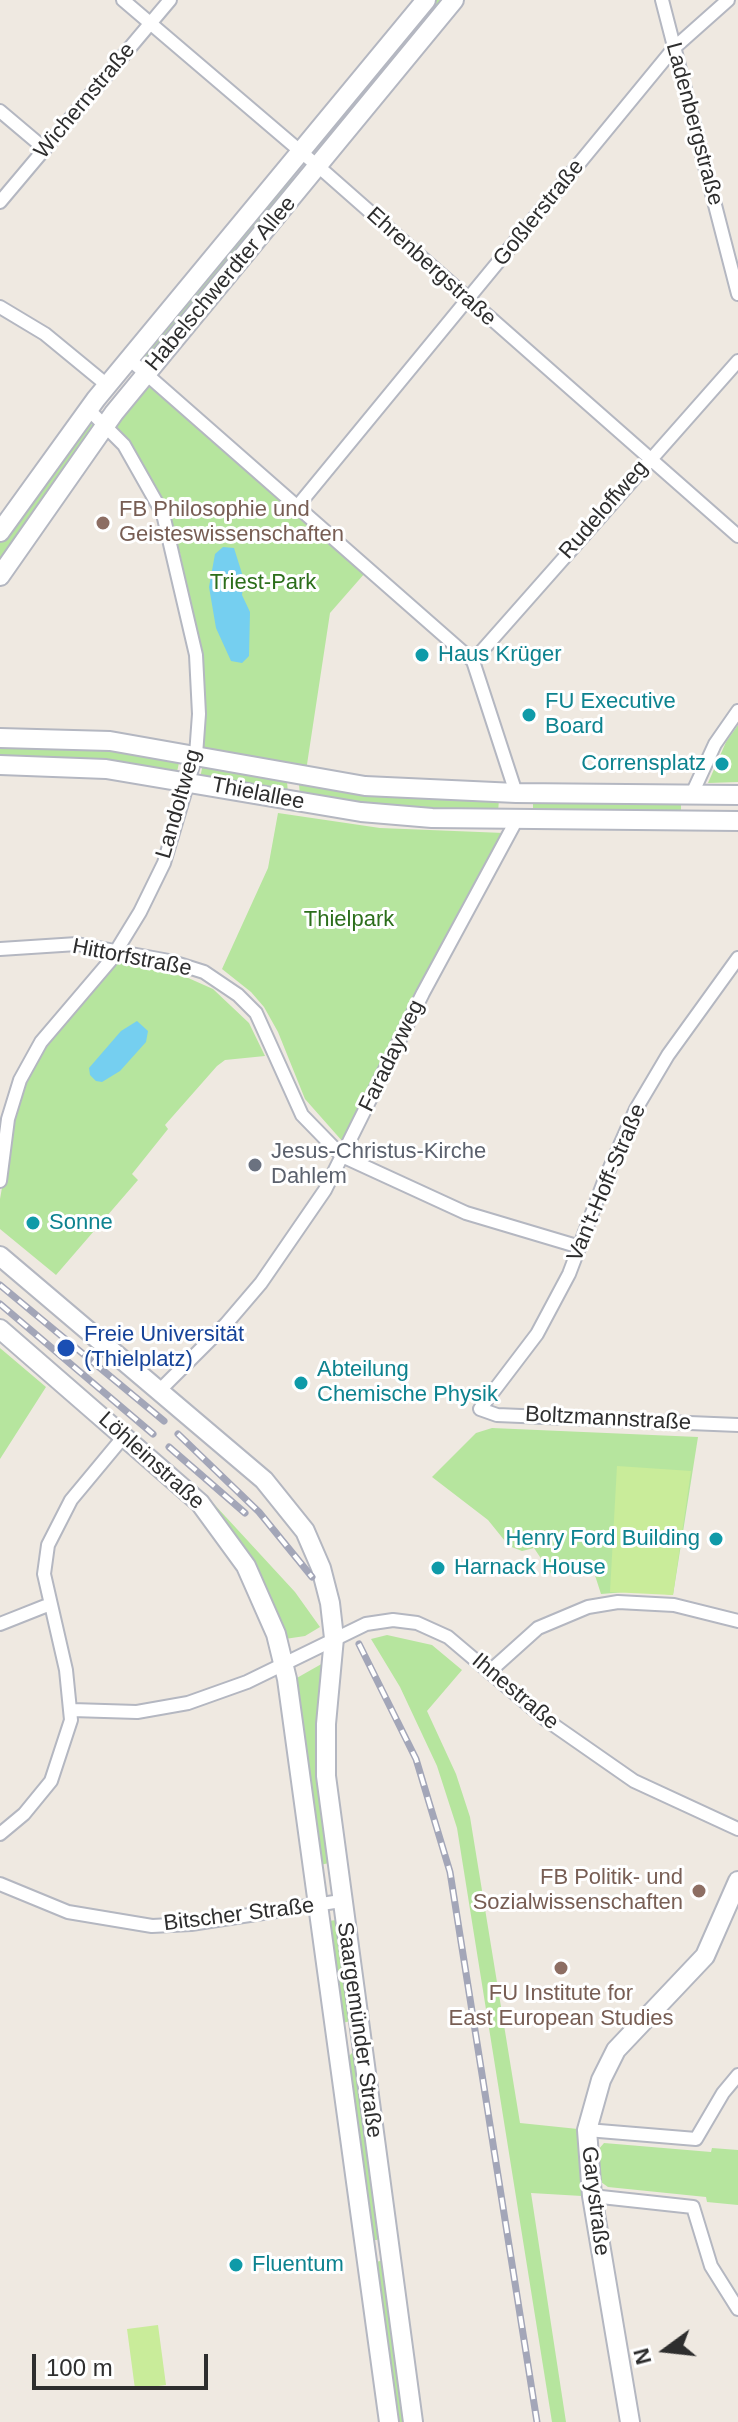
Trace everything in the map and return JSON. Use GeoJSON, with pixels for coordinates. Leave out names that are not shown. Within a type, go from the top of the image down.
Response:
{"type":"FeatureCollection","features":[{"type":"Feature","properties":{"kind":"main road","name":"Habelschwerdter Allee"},"geometry":{"type":"LineString","coordinates":[[0,532],[128,358],[426,0]]}},
{"type":"Feature","properties":{"kind":"main road","name":"Habelschwerdter Allee"},"geometry":{"type":"LineString","coordinates":[[0,576],[105,424],[454,0]]}},
{"type":"Feature","properties":{"kind":"main road","name":"Thielallee"},"geometry":{"type":"LineString","coordinates":[[0,738],[110,741],[365,786],[516,793],[738,795]]}},
{"type":"Feature","properties":{"kind":"main road","name":"Thielallee"},"geometry":{"type":"LineString","coordinates":[[0,765],[106,769],[361,812],[516,821],[738,821]]}},
{"type":"Feature","properties":{"kind":"main road"},"geometry":{"type":"LineString","coordinates":[[516,793],[516,821]]}},
{"type":"Feature","properties":{"kind":"main road"},"geometry":{"type":"LineString","coordinates":[[690,821],[691,796]]}},
{"type":"Feature","properties":{"kind":"main road","name":"Saargemünder Straße"},"geometry":{"type":"LineString","coordinates":[[0,1256],[264,1480],[301,1525],[316,1554],[327,1589],[334,1638],[325,1750],[341,1901],[413,2422]]}},
{"type":"Feature","properties":{"kind":"main road","name":"Löhleinstraße"},"geometry":{"type":"LineString","coordinates":[[0,1329],[200,1503],[230,1541],[262,1599],[285,1664]]}},
{"type":"Feature","properties":{"kind":"main road","name":"Saargemünder Straße"},"geometry":{"type":"LineString","coordinates":[[285,1664],[389,2422]]}},
{"type":"Feature","properties":{"kind":"main road","name":"Garystraße"},"geometry":{"type":"LineString","coordinates":[[630,2422],[592,2196],[587,2130],[595,2094],[616,2050],[705,1956],[738,1881]]}},
{"type":"Feature","properties":{"kind":"street","name":"Ehrenbergstraße"},"geometry":{"type":"LineString","coordinates":[[123,0],[318,166],[467,301],[738,536]]}},
{"type":"Feature","properties":{"kind":"street","name":"Wichernstraße"},"geometry":{"type":"LineString","coordinates":[[0,202],[170,0]]}},
{"type":"Feature","properties":{"kind":"street","name":"Ladenbergstraße"},"geometry":{"type":"LineString","coordinates":[[662,0],[738,294]]}},
{"type":"Feature","properties":{"kind":"street","name":"Goßlerstraße"},"geometry":{"type":"LineString","coordinates":[[296,508],[674,48],[728,0]]}},
{"type":"Feature","properties":{"kind":"street"},"geometry":{"type":"LineString","coordinates":[[0,111],[45,149]]}},
{"type":"Feature","properties":{"kind":"street"},"geometry":{"type":"LineString","coordinates":[[0,307],[45,334],[107,385]]}},
{"type":"Feature","properties":{"kind":"street"},"geometry":{"type":"LineString","coordinates":[[128,358],[473,661],[516,793]]}},
{"type":"Feature","properties":{"kind":"street","name":"Rudeloffweg"},"geometry":{"type":"LineString","coordinates":[[473,661],[649,458],[738,361]]}},
{"type":"Feature","properties":{"kind":"street","name":"Landoltweg"},"geometry":{"type":"LineString","coordinates":[[0,1181],[12,1100],[30,1060],[117,952],[164,863],[196,755],[199,714],[196,655],[163,514],[124,445],[88,409]]}},
{"type":"Feature","properties":{"kind":"street"},"geometry":{"type":"LineString","coordinates":[[691,796],[715,744],[738,711]]}},
{"type":"Feature","properties":{"kind":"street","name":"Faradayweg"},"geometry":{"type":"LineString","coordinates":[[160,1390],[226,1324],[261,1283],[325,1190],[423,993],[516,821]]}},
{"type":"Feature","properties":{"kind":"street","name":"Hittorfstraße"},"geometry":{"type":"LineString","coordinates":[[0,949],[77,944],[185,965],[204,972],[238,995],[256,1013],[289,1093],[302,1115],[342,1156],[466,1213],[580,1247]]}},
{"type":"Feature","properties":{"kind":"street","name":"Van't-Hoff-Straße"},"geometry":{"type":"LineString","coordinates":[[480,1409],[537,1334],[580,1247],[605,1179],[636,1109],[668,1055],[738,958]]}},
{"type":"Feature","properties":{"kind":"street","name":"Boltzmannstraße"},"geometry":{"type":"LineString","coordinates":[[480,1409],[497,1415],[738,1425]]}},
{"type":"Feature","properties":{"kind":"street"},"geometry":{"type":"LineString","coordinates":[[0,1834],[24,1814],[51,1781],[62,1754],[72,1710],[44,1574],[56,1524],[125,1435]]}},
{"type":"Feature","properties":{"kind":"street"},"geometry":{"type":"LineString","coordinates":[[489,1672],[538,1628],[588,1607],[618,1602],[674,1605],[738,1621]]}},
{"type":"Feature","properties":{"kind":"street"},"geometry":{"type":"LineString","coordinates":[[0,1624],[48,1605]]}},
{"type":"Feature","properties":{"kind":"street","name":"Ihnestraße"},"geometry":{"type":"LineString","coordinates":[[72,1710],[137,1712],[177,1706],[226,1691],[334,1638],[372,1623],[417,1623],[448,1637],[590,1753],[634,1781],[738,1829]]}},
{"type":"Feature","properties":{"kind":"street","name":"Bitscher Straße"},"geometry":{"type":"LineString","coordinates":[[0,1884],[68,1912],[126,1924],[173,1926],[341,1901]]}},
{"type":"Feature","properties":{"kind":"street"},"geometry":{"type":"LineString","coordinates":[[587,2130],[696,2139],[723,2093],[738,2075]]}},
{"type":"Feature","properties":{"kind":"street"},"geometry":{"type":"LineString","coordinates":[[592,2196],[693,2207],[711,2266],[738,2309]]}},
{"type":"Feature","properties":{"kind":"green space"},"geometry":{"type":"Polygon","coordinates":[[[433,0],[448,0],[326,148],[317,139],[433,0]]]}},
{"type":"Feature","properties":{"kind":"green space"},"geometry":{"type":"Polygon","coordinates":[[[287,175],[297,182],[146,363],[138,356],[287,175]]]}},
{"type":"Feature","properties":{"kind":"green space","name":"Triest-Park"},"geometry":{"type":"Polygon","coordinates":[[[145,385],[152,387],[365,573],[330,613],[306,771],[202,748],[200,652],[180,553],[157,488],[115,424],[145,385]]]}},
{"type":"Feature","properties":{"kind":"green space"},"geometry":{"type":"Polygon","coordinates":[[[85,420],[96,427],[0,565],[0,542],[85,420]]]}},
{"type":"Feature","properties":{"kind":"green space"},"geometry":{"type":"Polygon","coordinates":[[[738,725],[738,782],[708,783],[726,742],[738,725]]]}},
{"type":"Feature","properties":{"kind":"green space"},"geometry":{"type":"Polygon","coordinates":[[[0,746],[109,749],[180,758],[177,772],[0,759],[0,746]]]}},
{"type":"Feature","properties":{"kind":"green space"},"geometry":{"type":"Polygon","coordinates":[[[203,764],[287,781],[288,794],[200,778],[203,764]]]}},
{"type":"Feature","properties":{"kind":"green space"},"geometry":{"type":"Polygon","coordinates":[[[299,784],[429,799],[499,799],[498,813],[431,812],[300,797],[299,784]]]}},
{"type":"Feature","properties":{"kind":"green space"},"geometry":{"type":"Polygon","coordinates":[[[533,800],[681,802],[681,816],[533,814],[533,800]]]}},
{"type":"Feature","properties":{"kind":"green space","name":"Thielpark"},"geometry":{"type":"Polygon","coordinates":[[[278,813],[380,828],[504,833],[343,1142],[305,1099],[278,1032],[264,1007],[251,992],[222,969],[268,868],[278,813]]]}},
{"type":"Feature","properties":{"kind":"green space"},"geometry":{"type":"Polygon","coordinates":[[[117,962],[186,977],[213,989],[249,1023],[265,1056],[225,1060],[217,1066],[165,1125],[168,1129],[132,1174],[138,1180],[56,1275],[0,1229],[0,1199],[14,1119],[24,1084],[39,1055],[117,962]]]}},
{"type":"Feature","properties":{"kind":"green space"},"geometry":{"type":"Polygon","coordinates":[[[0,1348],[46,1387],[0,1459],[0,1348]]]}},
{"type":"Feature","properties":{"kind":"green space"},"geometry":{"type":"Polygon","coordinates":[[[492,1428],[698,1437],[673,1595],[638,1591],[601,1594],[591,1563],[552,1575],[534,1548],[522,1551],[509,1546],[488,1520],[432,1477],[476,1433],[492,1428]]]}},
{"type":"Feature","properties":{"kind":"green space"},"geometry":{"type":"Polygon","coordinates":[[[617,1466],[691,1471],[673,1595],[610,1592],[617,1466]]]}},
{"type":"Feature","properties":{"kind":"green space"},"geometry":{"type":"Polygon","coordinates":[[[213,1503],[295,1592],[320,1627],[305,1636],[285,1639],[243,1546],[213,1503]]]}},
{"type":"Feature","properties":{"kind":"green space"},"geometry":{"type":"Polygon","coordinates":[[[387,1635],[432,1645],[462,1670],[427,1711],[456,1774],[470,1817],[520,2123],[578,2129],[582,2196],[531,2193],[566,2422],[552,2422],[457,1828],[437,1766],[400,1687],[371,1639],[387,1635]]]}},
{"type":"Feature","properties":{"kind":"green space"},"geometry":{"type":"Polygon","coordinates":[[[325,1662],[329,1863],[320,1865],[295,1679],[325,1662]]]}},
{"type":"Feature","properties":{"kind":"green space"},"geometry":{"type":"Polygon","coordinates":[[[337,1920],[351,2021],[342,2023],[328,1921],[337,1920]]]}},
{"type":"Feature","properties":{"kind":"green space"},"geometry":{"type":"Polygon","coordinates":[[[352,2053],[356,2056],[380,2236],[377,2240],[373,2240],[347,2058],[352,2053]]]}},
{"type":"Feature","properties":{"kind":"green space"},"geometry":{"type":"Polygon","coordinates":[[[604,2143],[711,2152],[712,2148],[738,2150],[738,2205],[707,2202],[706,2197],[608,2187],[601,2182],[598,2150],[604,2143]]]}},
{"type":"Feature","properties":{"kind":"green space"},"geometry":{"type":"Polygon","coordinates":[[[382,2261],[406,2422],[396,2422],[376,2262],[382,2261]]]}},
{"type":"Feature","properties":{"kind":"green space"},"geometry":{"type":"Polygon","coordinates":[[[158,2325],[166,2385],[135,2389],[127,2329],[158,2325]]]}},
{"type":"Feature","properties":{"kind":"water"},"geometry":{"type":"Polygon","coordinates":[[[223,547],[234,548],[244,580],[242,595],[250,612],[249,656],[242,663],[231,661],[216,628],[209,587],[215,554],[223,547]]]}},
{"type":"Feature","properties":{"kind":"water"},"geometry":{"type":"Polygon","coordinates":[[[137,1021],[148,1031],[146,1042],[120,1071],[102,1082],[96,1081],[90,1075],[89,1068],[121,1031],[137,1021]]]}},
{"type":"Feature","properties":{"kind":"railway"},"geometry":{"type":"LineString","coordinates":[[0,1285],[164,1421]]}},
{"type":"Feature","properties":{"kind":"railway"},"geometry":{"type":"LineString","coordinates":[[0,1304],[153,1434]]}},
{"type":"Feature","properties":{"kind":"railway"},"geometry":{"type":"LineString","coordinates":[[178,1434],[259,1512],[312,1577]]}},
{"type":"Feature","properties":{"kind":"railway"},"geometry":{"type":"LineString","coordinates":[[169,1447],[245,1513]]}},
{"type":"Feature","properties":{"kind":"railway"},"geometry":{"type":"LineString","coordinates":[[359,1644],[416,1759],[450,1872],[537,2422]]}},
{"type":"Feature","properties":{"kind":"place","name":"FB Philosophie und Geisteswissenschaften"},"geometry":{"type":"Point","coordinates":[103,523]}},
{"type":"Feature","properties":{"kind":"place","name":"Haus Krüger"},"geometry":{"type":"Point","coordinates":[422,655]}},
{"type":"Feature","properties":{"kind":"place","name":"FU Executive Board"},"geometry":{"type":"Point","coordinates":[529,715]}},
{"type":"Feature","properties":{"kind":"place","name":"Corrensplatz"},"geometry":{"type":"Point","coordinates":[722,764]}},
{"type":"Feature","properties":{"kind":"place","name":"Jesus-Christus-Kirche Dahlem"},"geometry":{"type":"Point","coordinates":[255,1165]}},
{"type":"Feature","properties":{"kind":"place","name":"Sonne"},"geometry":{"type":"Point","coordinates":[33,1223]}},
{"type":"Feature","properties":{"kind":"place","name":"Freie Universität (Thielplatz)"},"geometry":{"type":"Point","coordinates":[66,1348]}},
{"type":"Feature","properties":{"kind":"place","name":"Abteilung Chemische Physik"},"geometry":{"type":"Point","coordinates":[301,1383]}},
{"type":"Feature","properties":{"kind":"place","name":"Henry Ford Building"},"geometry":{"type":"Point","coordinates":[716,1539]}},
{"type":"Feature","properties":{"kind":"place","name":"Harnack House"},"geometry":{"type":"Point","coordinates":[438,1568]}},
{"type":"Feature","properties":{"kind":"place","name":"FB Politik- und Sozialwissenschaften"},"geometry":{"type":"Point","coordinates":[699,1891]}},
{"type":"Feature","properties":{"kind":"place","name":"FU Institute for East European Studies"},"geometry":{"type":"Point","coordinates":[561,1968]}},
{"type":"Feature","properties":{"kind":"place","name":"Fluentum"},"geometry":{"type":"Point","coordinates":[236,2265]}}]}
